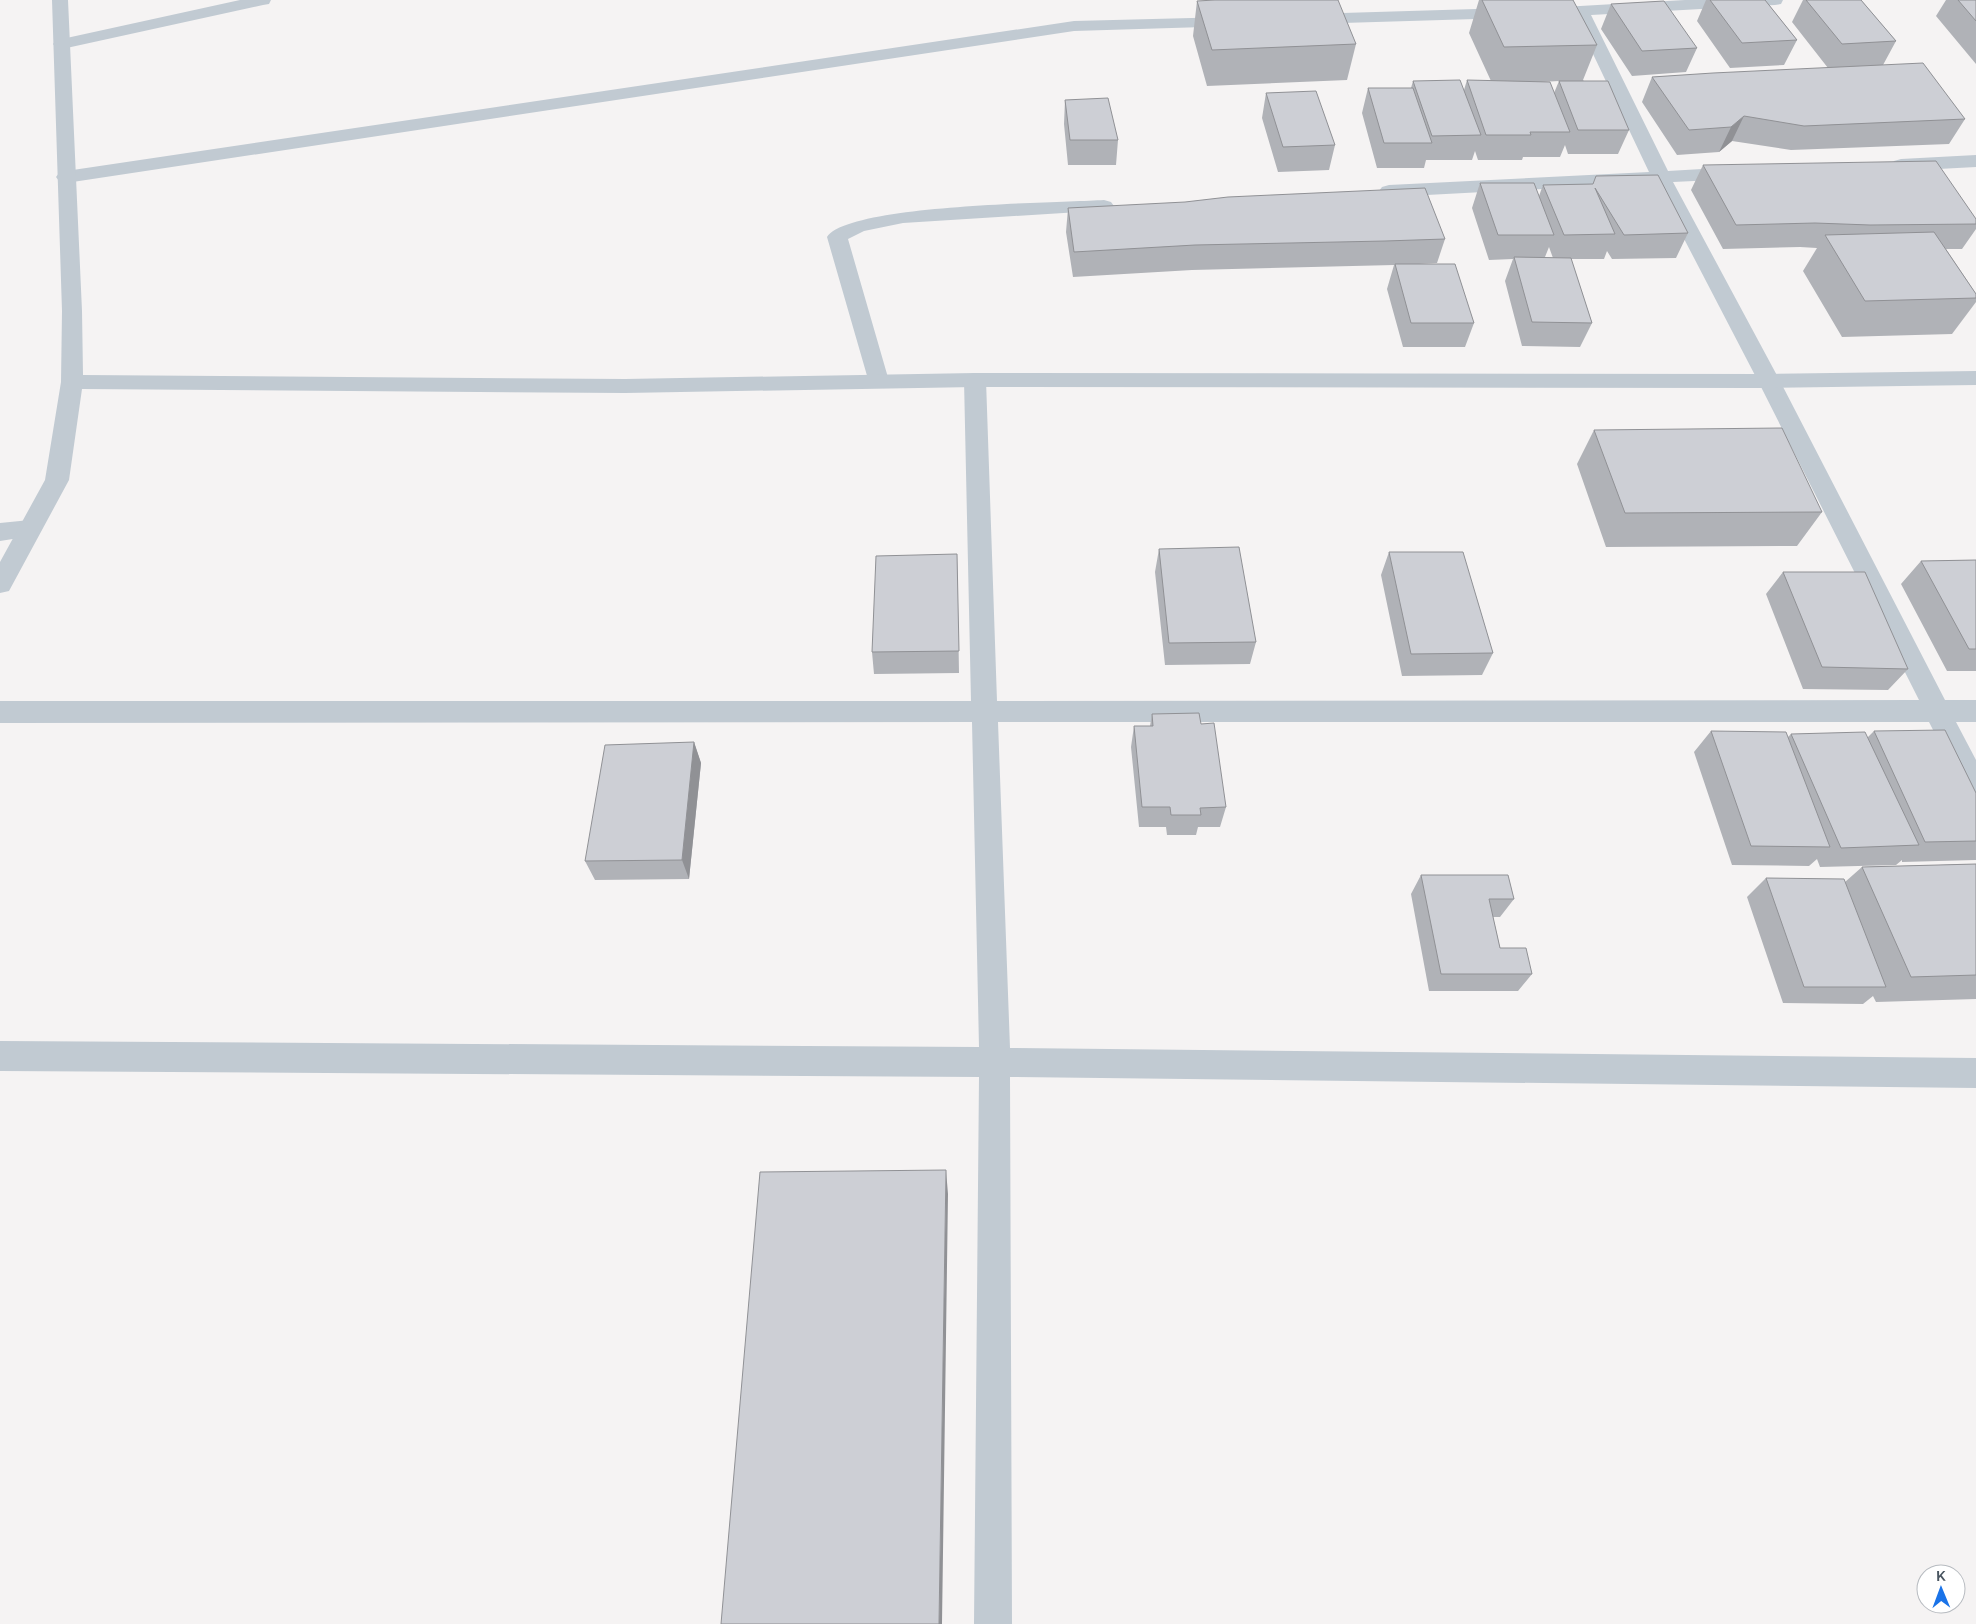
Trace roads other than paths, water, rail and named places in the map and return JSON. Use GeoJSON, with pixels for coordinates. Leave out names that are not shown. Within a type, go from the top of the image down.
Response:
{"type":"FeatureCollection","features":[{"type":"Feature","properties":{"kind":"street"},"geometry":{"type":"LineString","coordinates":[[0,584],[57,480],[72,382],[72,311],[60,0]]}},
{"type":"Feature","properties":{"kind":"street"},"geometry":{"type":"LineString","coordinates":[[62,44],[263,0]]}},
{"type":"Feature","properties":{"kind":"street"},"geometry":{"type":"LineString","coordinates":[[1292,20],[1575,6],[1775,0]]}},
{"type":"Feature","properties":{"kind":"street"},"geometry":{"type":"LineString","coordinates":[[1575,6],[1661,177],[1769,381],[1976,788]]}},
{"type":"Feature","properties":{"kind":"street"},"geometry":{"type":"LineString","coordinates":[[66,177],[1074,26],[1253,21]]}},
{"type":"Feature","properties":{"kind":"street"},"geometry":{"type":"LineString","coordinates":[[1878,166],[1976,161]]}},
{"type":"Feature","properties":{"kind":"street"},"geometry":{"type":"LineString","coordinates":[[1372,192],[1759,172]]}},
{"type":"Feature","properties":{"kind":"street"},"geometry":{"type":"LineString","coordinates":[[878,381],[837,237],[858,226],[903,217],[1122,205]]}},
{"type":"Feature","properties":{"kind":"street"},"geometry":{"type":"LineString","coordinates":[[72,382],[625,386],[975,380],[1769,381],[1976,378]]}},
{"type":"Feature","properties":{"kind":"street"},"geometry":{"type":"LineString","coordinates":[[975,380],[995,1062],[993,1624]]}},
{"type":"Feature","properties":{"kind":"street"},"geometry":{"type":"LineString","coordinates":[[0,532],[30,529]]}},
{"type":"Feature","properties":{"kind":"street"},"geometry":{"type":"LineString","coordinates":[[0,712],[984,710],[1976,711]]}},
{"type":"Feature","properties":{"kind":"street"},"geometry":{"type":"LineString","coordinates":[[0,1056],[995,1062],[1976,1073]]}}]}
